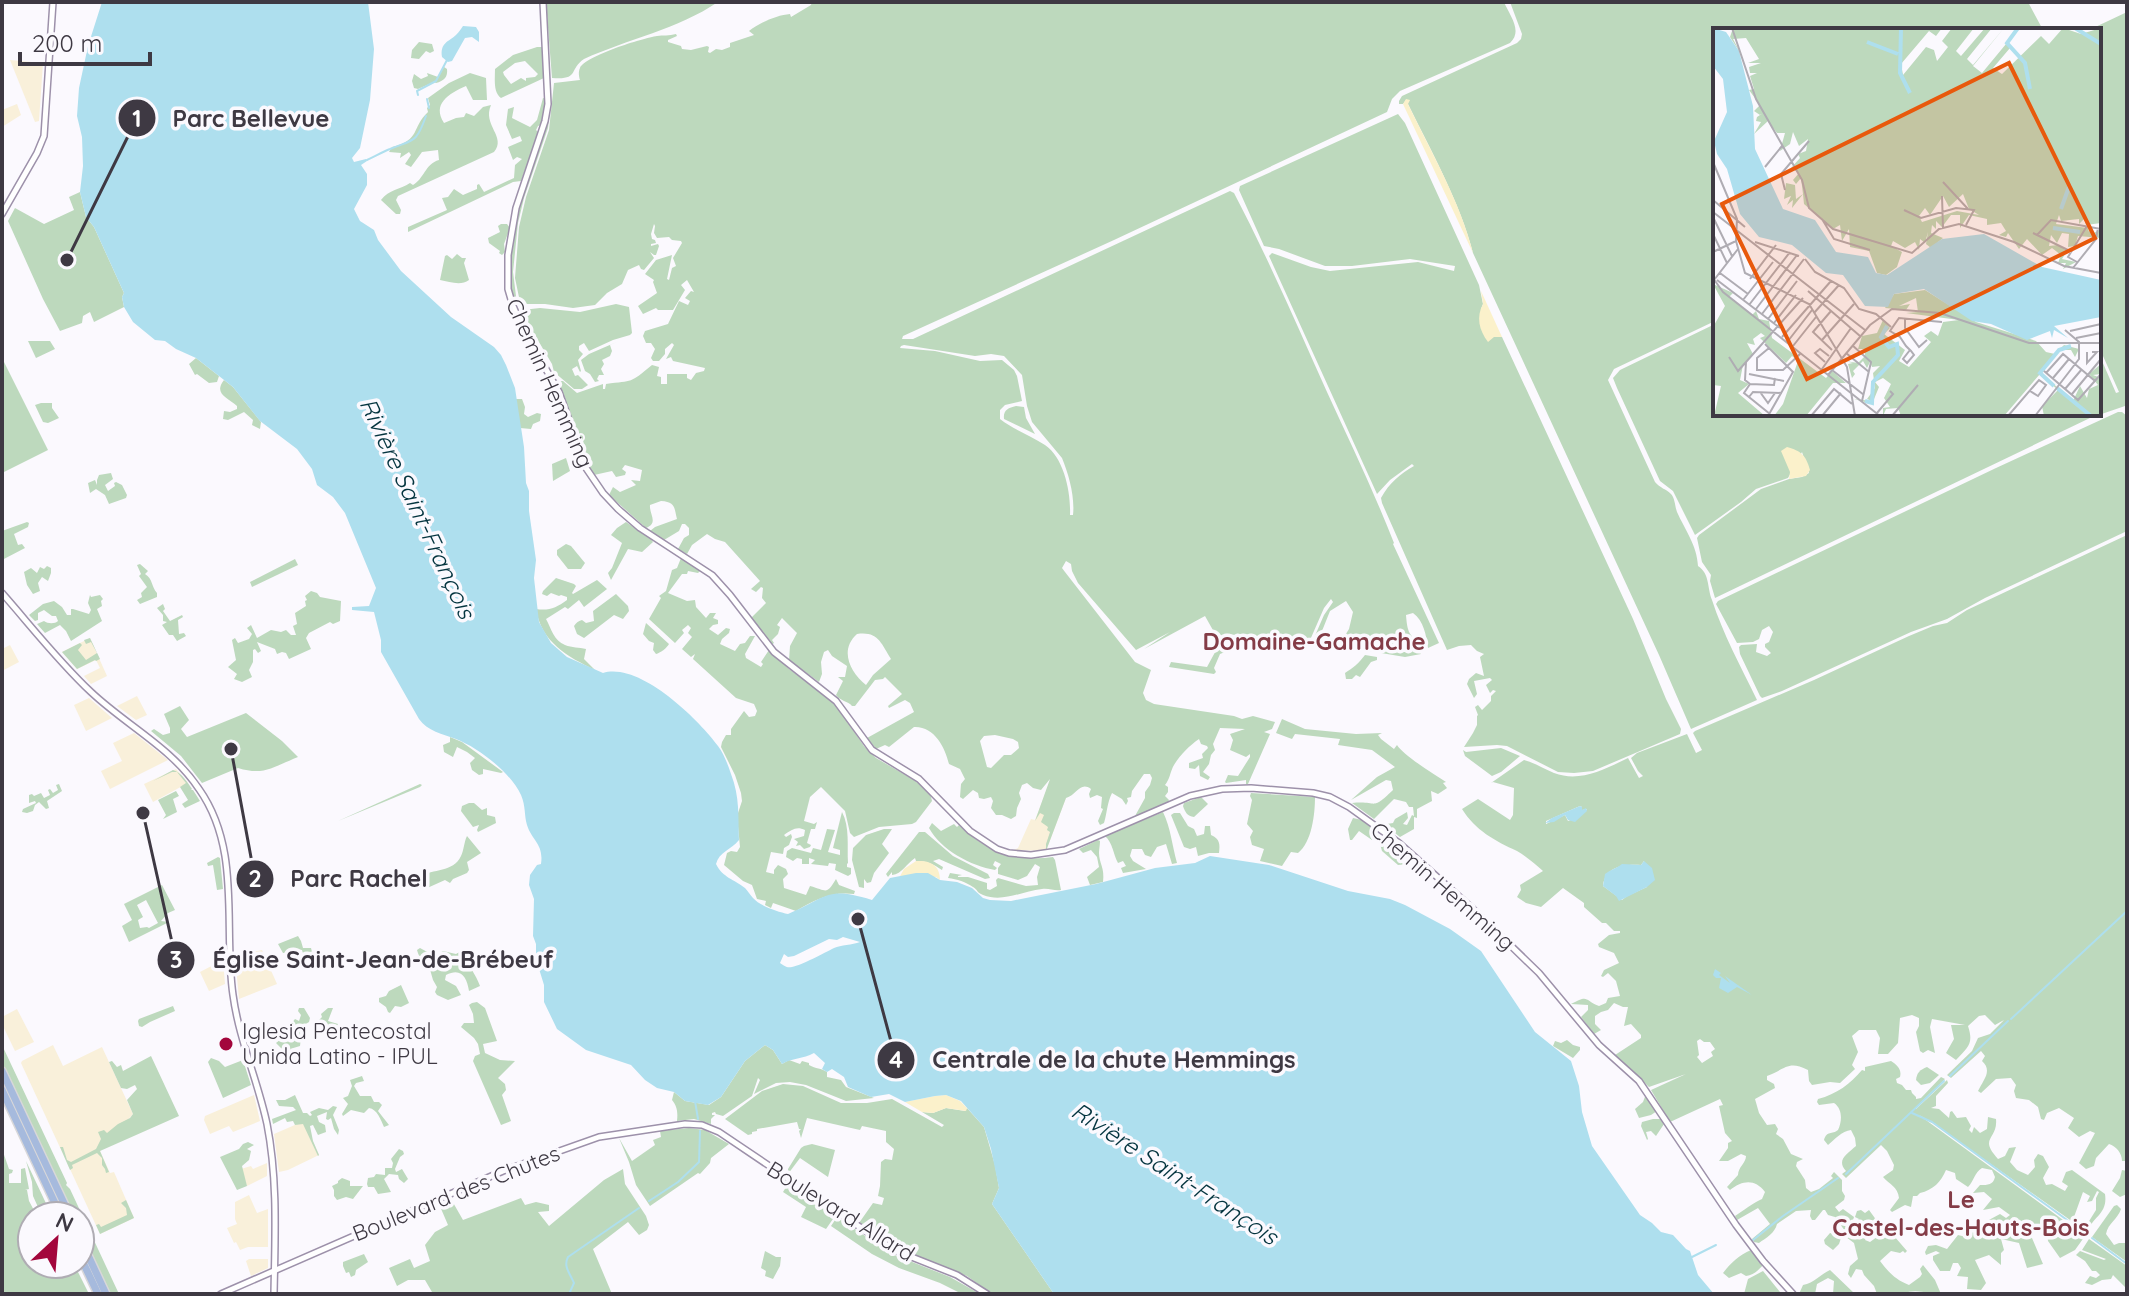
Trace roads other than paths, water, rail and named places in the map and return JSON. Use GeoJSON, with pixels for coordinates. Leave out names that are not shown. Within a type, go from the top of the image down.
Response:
{"type":"FeatureCollection","features":[{"type":"Feature","properties":{"kind":"main road"},"geometry":{"type":"LineString","coordinates":[[2,1071],[62,1200]]}},
{"type":"Feature","properties":{"kind":"main road"},"geometry":{"type":"LineString","coordinates":[[2,1090],[54,1200]]}},
{"type":"Feature","properties":{"kind":"main road"},"geometry":{"type":"LineString","coordinates":[[96,1272],[106,1294]]}},
{"type":"Feature","properties":{"kind":"street"},"geometry":{"type":"LineString","coordinates":[[2,214],[44,136],[53,2]]}},
{"type":"Feature","properties":{"kind":"street","name":"Chemin Hemming"},"geometry":{"type":"LineString","coordinates":[[543,2],[548,104],[516,208],[508,255],[508,289],[523,329],[559,392],[586,468],[618,509],[640,528],[712,575],[774,652],[836,701],[872,750],[919,779],[974,835],[997,849],[1023,855],[1058,852],[1190,796],[1220,789],[1313,793],[1330,797],[1349,807],[1415,856],[1491,925],[1546,980],[1599,1044],[1639,1081],[1736,1225],[1793,1294]]}},
{"type":"Feature","properties":{"kind":"street"},"geometry":{"type":"LineString","coordinates":[[2,593],[90,691],[181,765],[203,794],[216,820],[228,872],[229,947],[234,1001],[263,1108],[271,1151],[274,1294]]}},
{"type":"Feature","properties":{"kind":"street","name":"Boulevard des Chutes"},"geometry":{"type":"LineString","coordinates":[[221,1294],[474,1183],[553,1152],[611,1134],[699,1124]]}},
{"type":"Feature","properties":{"kind":"street","name":"Boulevard Allard"},"geometry":{"type":"LineString","coordinates":[[699,1124],[725,1135],[894,1250],[957,1275],[987,1294]]}},
{"type":"Feature","properties":{"kind":"water","name":"Rivière Saint-François"},"geometry":{"type":"Polygon","coordinates":[[[102,2],[368,2],[374,49],[370,100],[360,148],[352,158],[354,162],[366,159],[361,165],[367,174],[367,185],[354,209],[360,221],[374,230],[401,271],[451,317],[501,355],[515,388],[524,447],[539,622],[551,643],[567,657],[603,673],[618,672],[634,676],[667,695],[718,746],[736,791],[739,840],[716,864],[756,901],[788,914],[828,895],[845,894],[872,900],[890,878],[928,873],[940,880],[972,888],[983,898],[1011,901],[1096,884],[1155,868],[1195,863],[1210,856],[1269,865],[1348,891],[1405,905],[1450,929],[1481,951],[1535,1032],[1571,1061],[1592,1146],[1640,1215],[1661,1232],[1673,1235],[1690,1251],[1698,1275],[1714,1294],[1054,1294],[992,1204],[999,1188],[991,1149],[984,1127],[961,1101],[946,1095],[905,1102],[889,1094],[871,1097],[848,1087],[844,1077],[832,1069],[827,1072],[822,1069],[825,1063],[814,1053],[782,1064],[773,1050],[765,1045],[745,1061],[721,1097],[708,1105],[685,1101],[674,1092],[657,1088],[645,1080],[631,1065],[586,1050],[557,1029],[544,1002],[544,985],[533,936],[534,899],[529,885],[530,875],[541,864],[541,852],[527,825],[523,799],[516,787],[484,755],[465,743],[431,729],[419,719],[381,652],[374,612],[352,610],[352,607],[369,606],[376,588],[345,513],[333,497],[317,485],[312,469],[297,449],[260,421],[233,387],[196,358],[165,341],[155,340],[133,322],[124,307],[124,293],[94,227],[86,217],[80,192],[82,137],[77,116],[88,46],[102,2]],[[843,937],[829,939],[794,956],[784,954],[780,963],[792,967],[834,948],[860,942],[843,937]]]}},
{"type":"Feature","properties":{"kind":"water"},"geometry":{"type":"Polygon","coordinates":[[[463,26],[476,27],[479,42],[472,37],[465,38],[452,61],[448,62],[442,57],[442,49],[463,26]]]}},
{"type":"Feature","properties":{"kind":"water"},"geometry":{"type":"Polygon","coordinates":[[[1580,806],[1587,811],[1575,822],[1565,815],[1554,822],[1545,823],[1552,818],[1580,806]]]}},
{"type":"Feature","properties":{"kind":"water"},"geometry":{"type":"Polygon","coordinates":[[[1644,861],[1652,868],[1655,880],[1647,887],[1619,901],[1603,886],[1605,874],[1622,864],[1641,865],[1644,861]]]}},
{"type":"Feature","properties":{"kind":"water"},"geometry":{"type":"Polygon","coordinates":[[[1715,969],[1730,983],[1725,976],[1752,995],[1737,987],[1728,993],[1719,988],[1721,978],[1713,975],[1715,969]]]}},
{"type":"Feature","properties":{"kind":"waterway"},"geometry":{"type":"LineString","coordinates":[[418,95],[417,91],[436,81],[447,60]]}},
{"type":"Feature","properties":{"kind":"waterway"},"geometry":{"type":"LineString","coordinates":[[427,99],[429,108]]}},
{"type":"Feature","properties":{"kind":"waterway"},"geometry":{"type":"LineString","coordinates":[[367,160],[413,139],[420,132],[426,116]]}},
{"type":"Feature","properties":{"kind":"waterway"},"geometry":{"type":"LineString","coordinates":[[2011,1019],[2127,911]]}},
{"type":"Feature","properties":{"kind":"waterway"},"geometry":{"type":"LineString","coordinates":[[1950,1076],[2008,1021]]}},
{"type":"Feature","properties":{"kind":"waterway"},"geometry":{"type":"LineString","coordinates":[[1846,1174],[1944,1081]]}},
{"type":"Feature","properties":{"kind":"waterway"},"geometry":{"type":"LineString","coordinates":[[695,1101],[698,1119]]}},
{"type":"Feature","properties":{"kind":"waterway"},"geometry":{"type":"LineString","coordinates":[[1912,1113],[1932,1122],[2085,1233]]}},
{"type":"Feature","properties":{"kind":"waterway"},"geometry":{"type":"LineString","coordinates":[[649,1201],[678,1182],[699,1162],[700,1131]]}},
{"type":"Feature","properties":{"kind":"waterway"},"geometry":{"type":"LineString","coordinates":[[1753,1240],[1838,1178]]}},
{"type":"Feature","properties":{"kind":"waterway"},"geometry":{"type":"LineString","coordinates":[[569,1294],[574,1283],[567,1267],[568,1257],[639,1208]]}},
{"type":"Feature","properties":{"kind":"waterway"},"geometry":{"type":"LineString","coordinates":[[2092,1238],[2127,1264]]}},
{"type":"Feature","properties":{"kind":"waterway"},"geometry":{"type":"LineString","coordinates":[[1692,1257],[1716,1245]]}},
{"type":"Feature","properties":{"kind":"place","name":"Parc Bellevue"},"geometry":{"type":"Point","coordinates":[67,260]}},
{"type":"Feature","properties":{"kind":"place","name":"Parc Rachel"},"geometry":{"type":"Point","coordinates":[231,749]}},
{"type":"Feature","properties":{"kind":"place","name":"Église Saint-Jean-de-Brébeuf"},"geometry":{"type":"Point","coordinates":[143,813]}},
{"type":"Feature","properties":{"kind":"place","name":"Centrale de la chute Hemmings"},"geometry":{"type":"Point","coordinates":[858,919]}},
{"type":"Feature","properties":{"kind":"place","name":"Iglesia Pentecostal Unida Latino - IPUL"},"geometry":{"type":"Point","coordinates":[226,1044]}},
{"type":"Feature","properties":{"kind":"district","name":"Domaine-Gamache"},"geometry":{"type":"Point","coordinates":[1314,641]}},
{"type":"Feature","properties":{"kind":"district","name":"Le Castel-des-Hauts-Bois"},"geometry":{"type":"Point","coordinates":[1961,1213]}}]}
